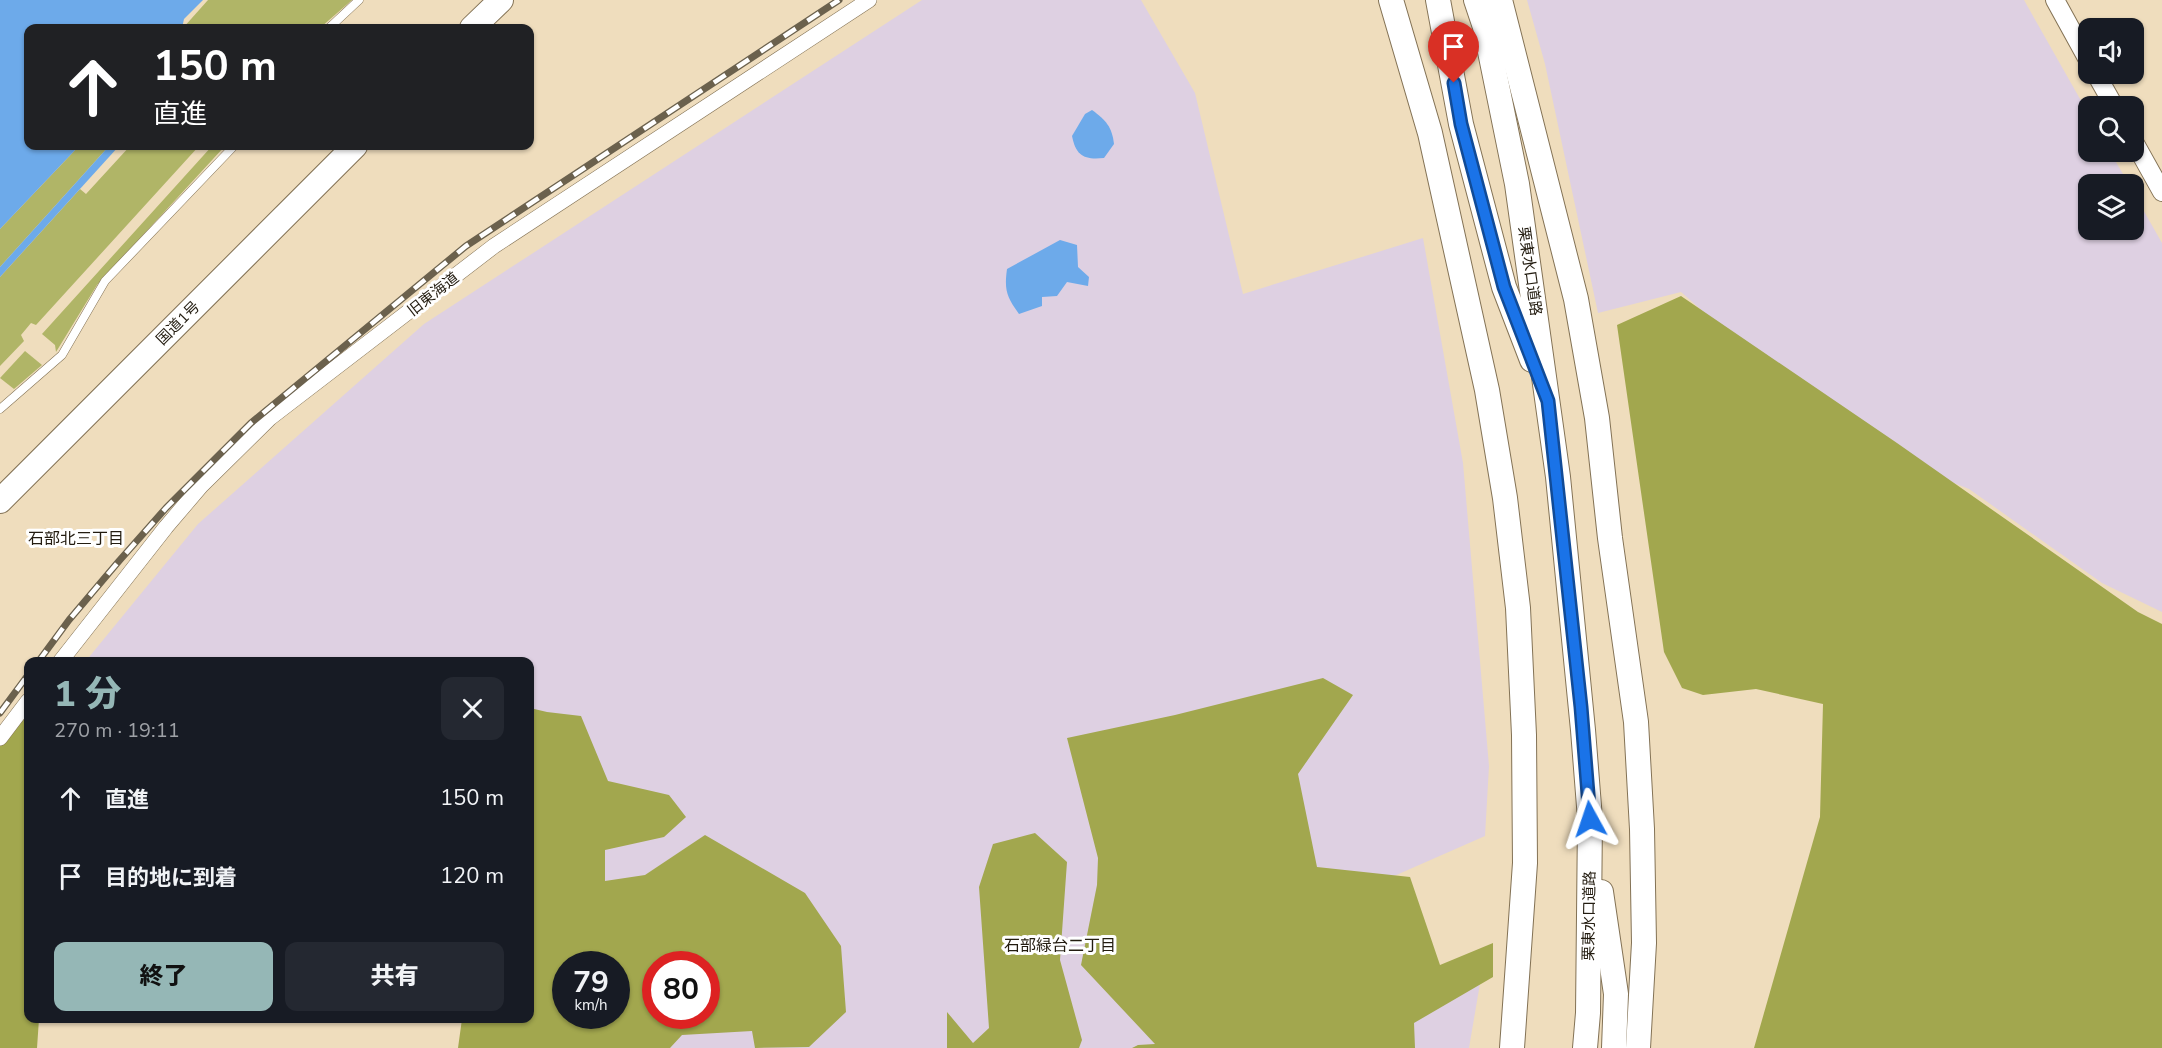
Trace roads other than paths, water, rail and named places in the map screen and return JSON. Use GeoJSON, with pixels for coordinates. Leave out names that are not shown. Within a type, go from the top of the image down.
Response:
{"type":"FeatureCollection","features":[{"type":"Feature","properties":{"kind":"highway"},"geometry":{"type":"LineString","coordinates":[[476,24],[501,0]]}},
{"type":"Feature","properties":{"kind":"highway"},"geometry":{"type":"LineString","coordinates":[[1391,0],[1433,144],[1487,390],[1508,520],[1518,608],[1524,747],[1525,863],[1512,1048]]}},
{"type":"Feature","properties":{"kind":"highway","name":"栗東水口道路"},"geometry":{"type":"LineString","coordinates":[[1478,0],[1517,184],[1548,401],[1582,718],[1590,819],[1588,1013],[1585,1048]]}},
{"type":"Feature","properties":{"kind":"highway"},"geometry":{"type":"LineString","coordinates":[[1500,0],[1576,299],[1597,418],[1610,538],[1636,722],[1642,829],[1644,943],[1638,1048]]}},
{"type":"Feature","properties":{"kind":"highway"},"geometry":{"type":"LineString","coordinates":[[1441,11],[1461,124],[1504,287],[1548,401]]}},
{"type":"Feature","properties":{"kind":"highway","name":"国道1号"},"geometry":{"type":"LineString","coordinates":[[0,501],[351,150]]}},
{"type":"Feature","properties":{"kind":"highway"},"geometry":{"type":"LineString","coordinates":[[1569,1048],[1590,819]]}},
{"type":"Feature","properties":{"kind":"highway"},"geometry":{"type":"LineString","coordinates":[[1590,819],[1616,994],[1614,1048]]}},
{"type":"Feature","properties":{"kind":"street","name":"旧東海道"},"geometry":{"type":"LineString","coordinates":[[64,657],[201,486],[270,418],[494,246],[869,0]]}},
{"type":"Feature","properties":{"kind":"street"},"geometry":{"type":"LineString","coordinates":[[2055,0],[2078,42]]}},
{"type":"Feature","properties":{"kind":"street"},"geometry":{"type":"LineString","coordinates":[[2144,160],[2162,192]]}},
{"type":"Feature","properties":{"kind":"street"},"geometry":{"type":"LineString","coordinates":[[0,738],[24,706]]}},
{"type":"Feature","properties":{"kind":"lane"},"geometry":{"type":"LineString","coordinates":[[333,24],[359,0]]}},
{"type":"Feature","properties":{"kind":"lane"},"geometry":{"type":"LineString","coordinates":[[0,409],[62,355],[105,281],[230,150]]}},
{"type":"Feature","properties":{"kind":"water"},"geometry":{"type":"Polygon","coordinates":[[[0,0],[203,0],[184,19],[183,24],[24,24],[24,150],[75,150],[0,229],[0,0]]]}},
{"type":"Feature","properties":{"kind":"water"},"geometry":{"type":"Polygon","coordinates":[[[1092,110],[1108,124],[1112,133],[1114,144],[1104,158],[1082,155],[1076,148],[1072,136],[1085,114],[1092,110]]]}},
{"type":"Feature","properties":{"kind":"water"},"geometry":{"type":"Polygon","coordinates":[[[105,150],[115,150],[0,277],[0,267],[105,150]]]}},
{"type":"Feature","properties":{"kind":"water"},"geometry":{"type":"Polygon","coordinates":[[[1060,240],[1077,245],[1078,267],[1089,277],[1088,286],[1067,282],[1057,296],[1042,297],[1042,306],[1019,314],[1007,293],[1007,269],[1060,240]]]}},
{"type":"Feature","properties":{"kind":"railway"},"geometry":{"type":"LineString","coordinates":[[42,657],[69,620],[166,508],[251,423],[466,246],[839,0]]}},
{"type":"Feature","properties":{"kind":"railway"},"geometry":{"type":"LineString","coordinates":[[0,713],[24,680]]}},
{"type":"Feature","properties":{"kind":"district","name":"石部北三丁目"},"geometry":{"type":"Point","coordinates":[76,538]}},
{"type":"Feature","properties":{"kind":"district","name":"石部緑台二丁目"},"geometry":{"type":"Point","coordinates":[1060,945]}}]}
